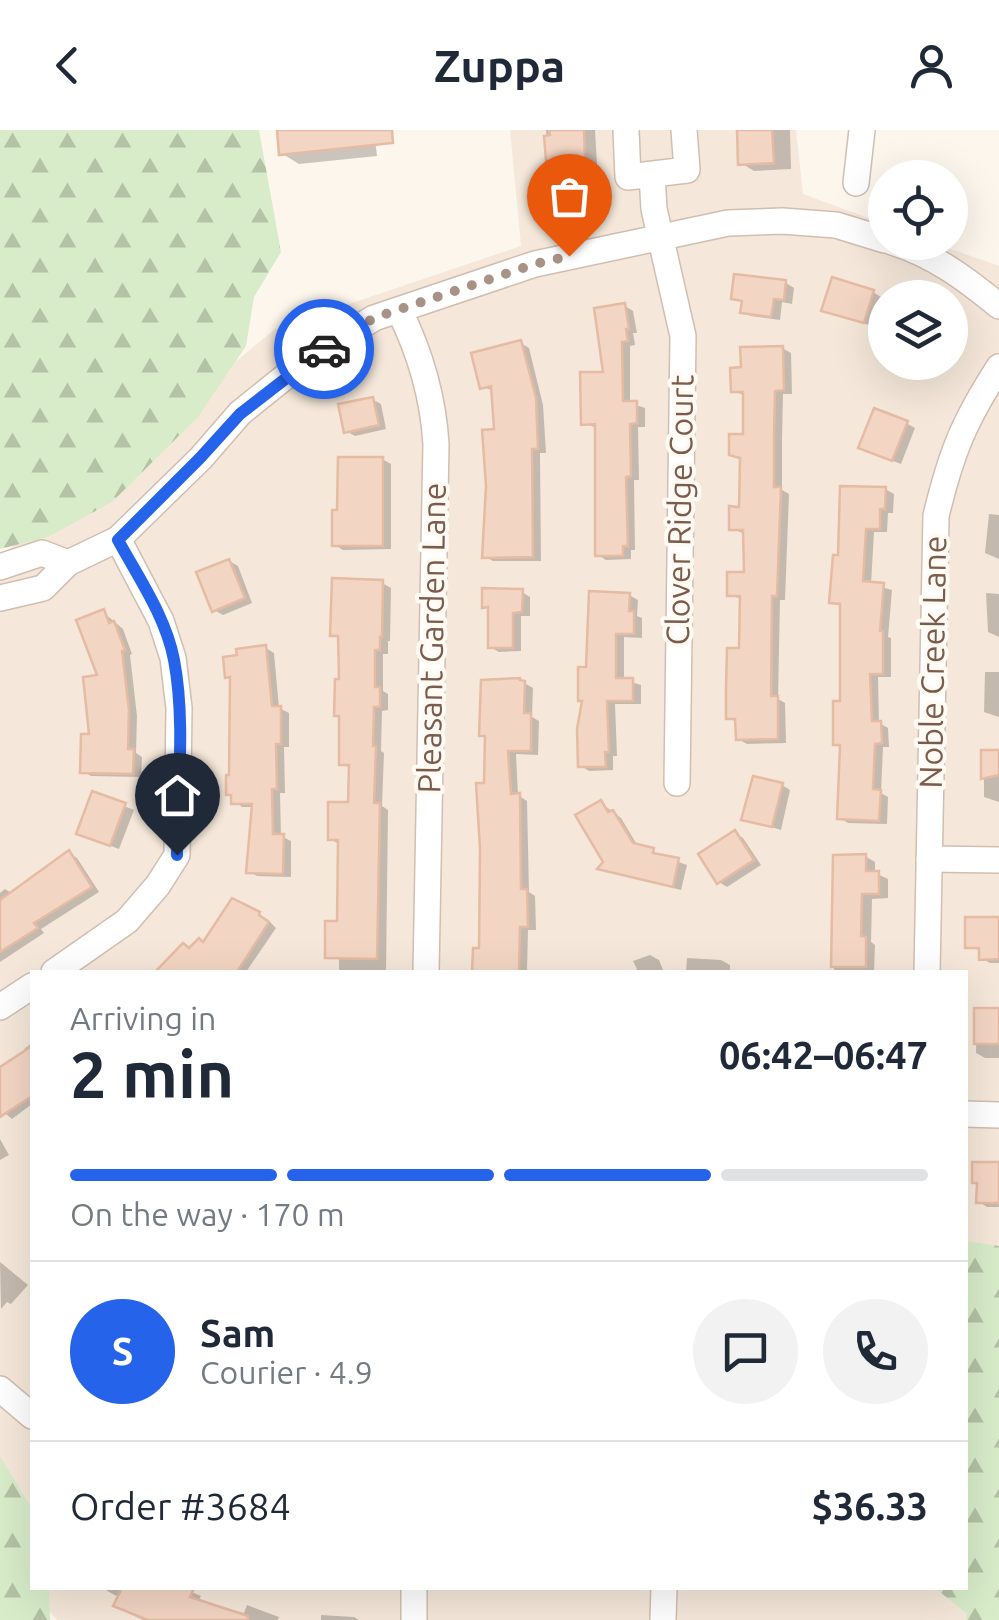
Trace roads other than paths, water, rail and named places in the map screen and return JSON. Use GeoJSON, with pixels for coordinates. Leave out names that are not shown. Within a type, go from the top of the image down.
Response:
{"type":"FeatureCollection","features":[{"type":"Feature","properties":{"kind":"street"},"geometry":{"type":"LineString","coordinates":[[626,130],[628,178],[687,170],[684,130]]}},
{"type":"Feature","properties":{"kind":"street"},"geometry":{"type":"LineString","coordinates":[[856,183],[862,130]]}},
{"type":"Feature","properties":{"kind":"street","name":"Clover Ridge Court"},"geometry":{"type":"LineString","coordinates":[[652,175],[654,210],[683,336],[677,784]]}},
{"type":"Feature","properties":{"kind":"street"},"geometry":{"type":"LineString","coordinates":[[0,598],[43,588],[68,563],[118,540],[240,414],[306,360],[374,318],[535,264],[728,223],[836,225],[868,235]]}},
{"type":"Feature","properties":{"kind":"street"},"geometry":{"type":"LineString","coordinates":[[935,260],[999,306]]}},
{"type":"Feature","properties":{"kind":"street","name":"Pleasant Garden Lane"},"geometry":{"type":"LineString","coordinates":[[399,310],[414,339],[434,407],[436,444],[426,970]]}},
{"type":"Feature","properties":{"kind":"street","name":"Noble Creek Lane"},"geometry":{"type":"LineString","coordinates":[[926,970],[936,516],[949,462],[968,416],[999,367]]}},
{"type":"Feature","properties":{"kind":"street"},"geometry":{"type":"LineString","coordinates":[[57,970],[127,921],[158,886],[177,855],[179,708],[174,658],[161,621],[118,540]]}},
{"type":"Feature","properties":{"kind":"street"},"geometry":{"type":"LineString","coordinates":[[0,567],[42,554],[68,563]]}},
{"type":"Feature","properties":{"kind":"street"},"geometry":{"type":"LineString","coordinates":[[929,858],[999,860]]}},
{"type":"Feature","properties":{"kind":"street"},"geometry":{"type":"LineString","coordinates":[[0,1006],[30,987]]}},
{"type":"Feature","properties":{"kind":"street"},"geometry":{"type":"LineString","coordinates":[[968,1114],[999,1115]]}},
{"type":"Feature","properties":{"kind":"street"},"geometry":{"type":"LineString","coordinates":[[0,1389],[30,1414]]}},
{"type":"Feature","properties":{"kind":"street"},"geometry":{"type":"LineString","coordinates":[[414,1590],[414,1620]]}},
{"type":"Feature","properties":{"kind":"street"},"geometry":{"type":"LineString","coordinates":[[663,1620],[664,1590]]}}]}
